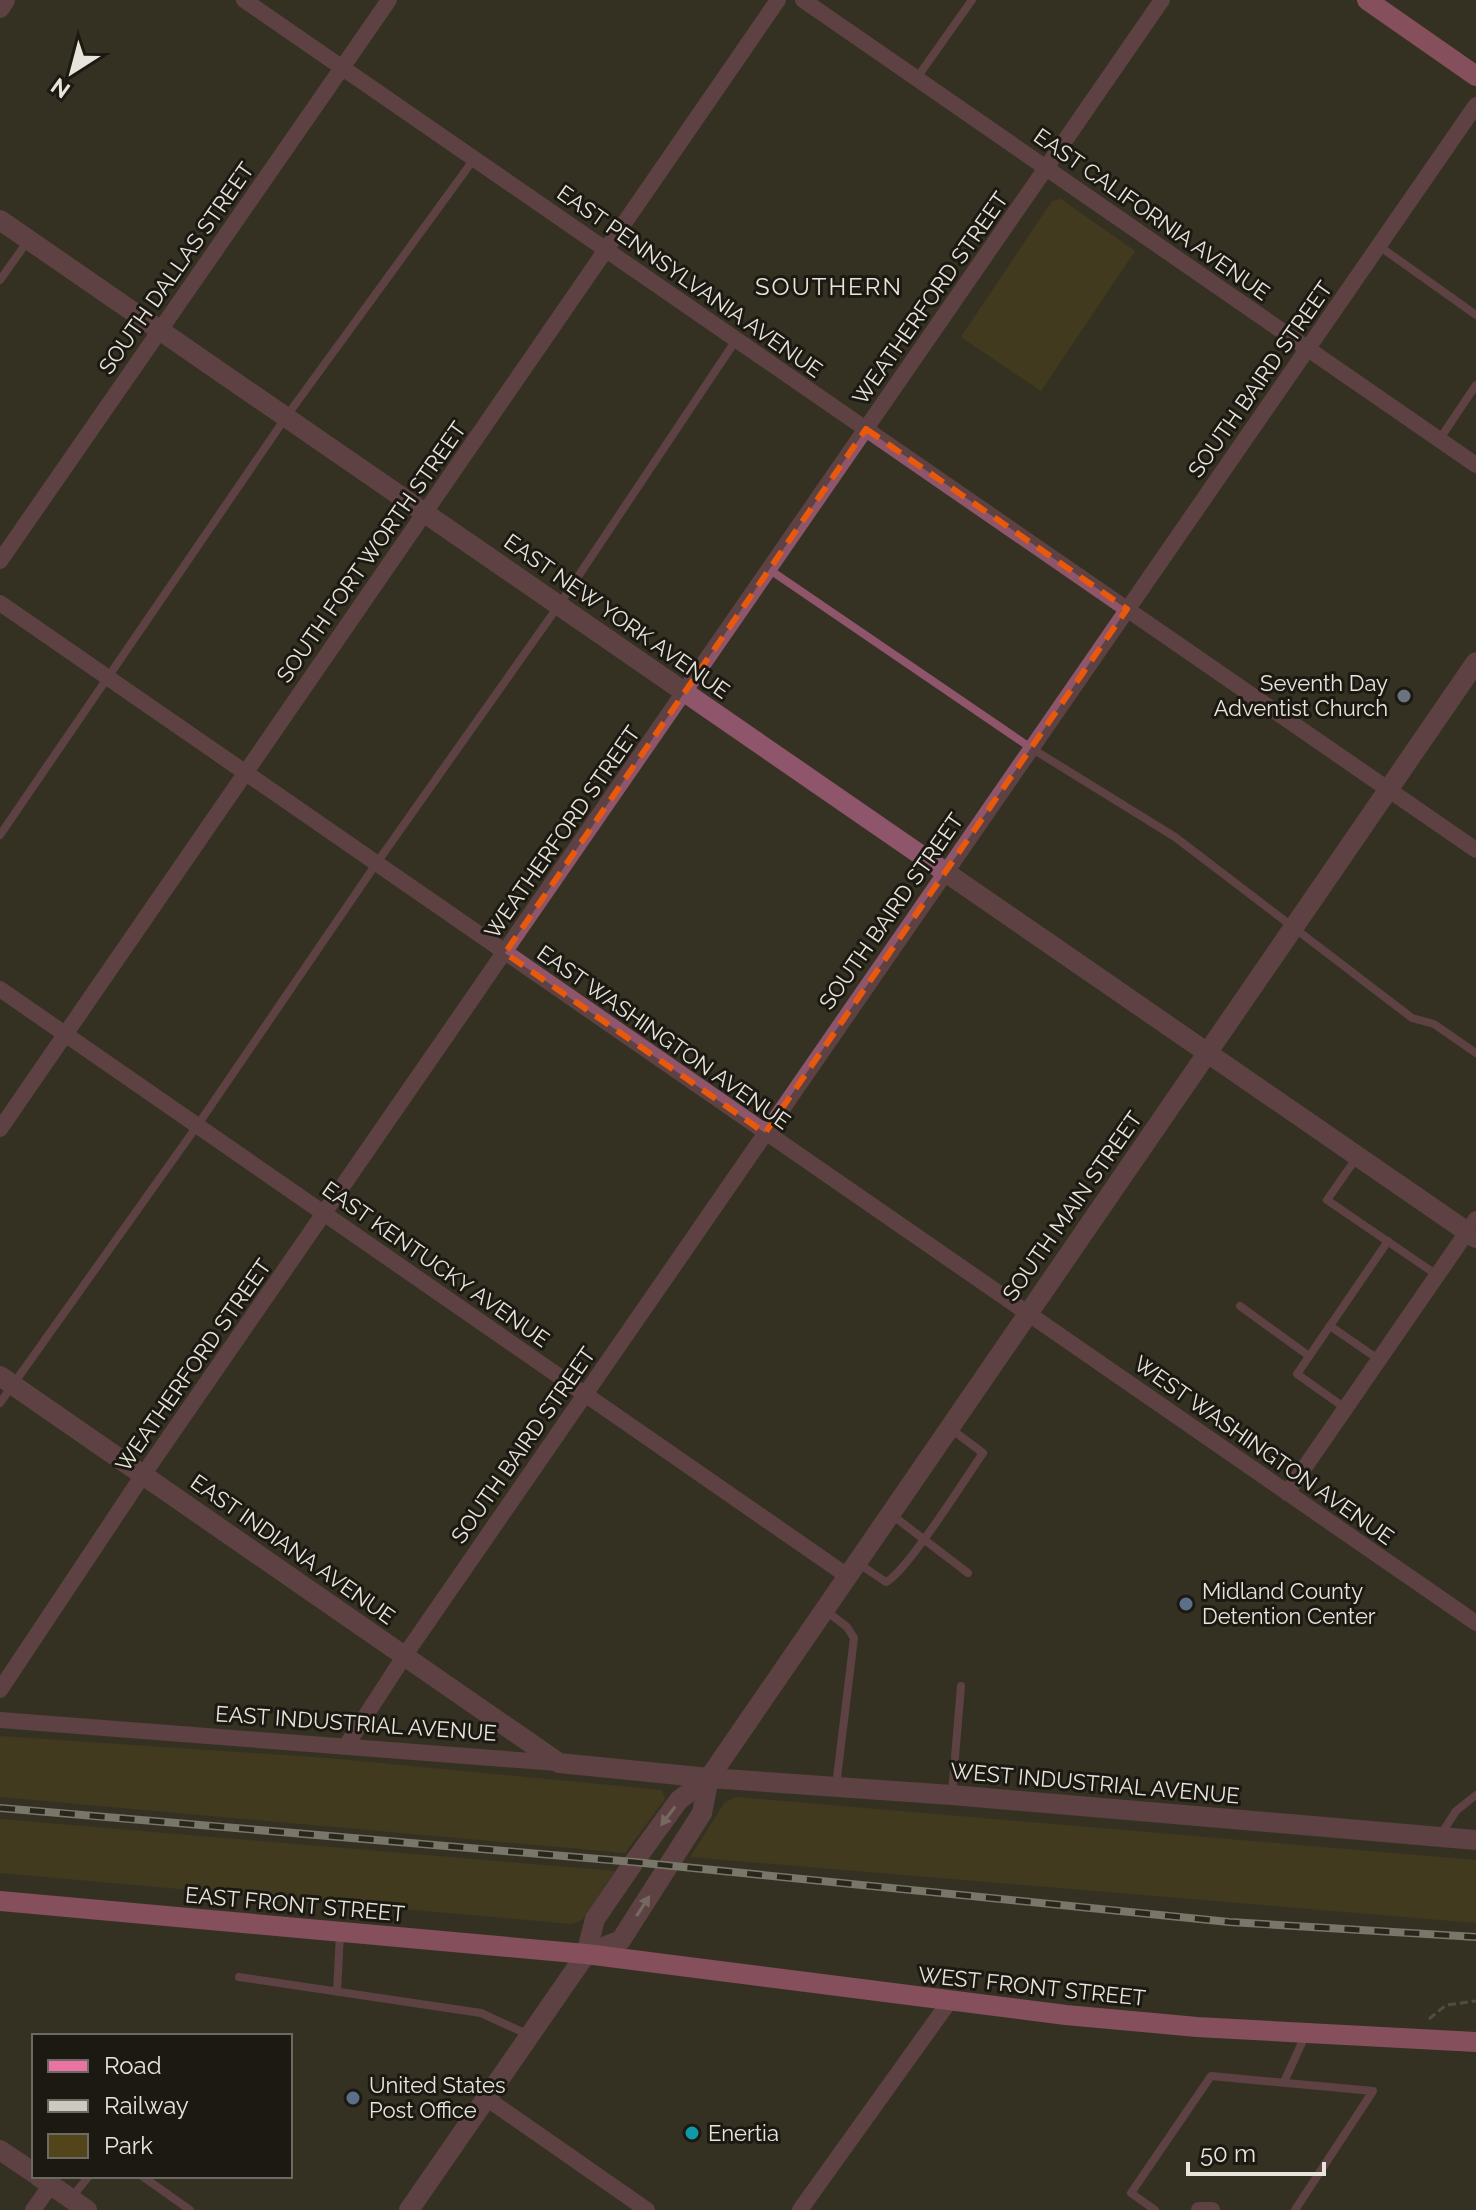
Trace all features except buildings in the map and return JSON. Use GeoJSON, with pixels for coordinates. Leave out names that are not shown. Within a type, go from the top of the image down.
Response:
{"type":"FeatureCollection","features":[{"type":"Feature","properties":{"kind":"main road"},"geometry":{"type":"LineString","coordinates":[[1367,0],[1476,76]]}},
{"type":"Feature","properties":{"kind":"main road","name":"EAST FRONT STREET"},"geometry":{"type":"LineString","coordinates":[[0,1901],[586,1954]]}},
{"type":"Feature","properties":{"kind":"main road","name":"WEST FRONT STREET"},"geometry":{"type":"LineString","coordinates":[[586,1954],[949,2002],[1081,2016],[1305,2034],[1476,2042]]}},
{"type":"Feature","properties":{"kind":"street"},"geometry":{"type":"LineString","coordinates":[[0,8],[5,0]]}},
{"type":"Feature","properties":{"kind":"street","name":"EAST PENNSYLVANIA AVENUE"},"geometry":{"type":"LineString","coordinates":[[244,0],[1476,850]]}},
{"type":"Feature","properties":{"kind":"street","name":"SOUTH DALLAS STREET"},"geometry":{"type":"LineString","coordinates":[[0,561],[389,0]]}},
{"type":"Feature","properties":{"kind":"street","name":"SOUTH FORT WORTH STREET"},"geometry":{"type":"LineString","coordinates":[[0,1129],[778,0]]}},
{"type":"Feature","properties":{"kind":"street","name":"EAST CALIFORNIA AVENUE"},"geometry":{"type":"LineString","coordinates":[[803,0],[1476,465]]}},
{"type":"Feature","properties":{"kind":"street","name":"WEATHERFORD STREET"},"geometry":{"type":"LineString","coordinates":[[0,1690],[143,1475],[1162,0]]}},
{"type":"Feature","properties":{"kind":"street","name":"SOUTH BAIRD STREET"},"geometry":{"type":"LineString","coordinates":[[346,1746],[405,1655],[1476,105]]}},
{"type":"Feature","properties":{"kind":"street","name":"EAST NEW YORK AVENUE"},"geometry":{"type":"LineString","coordinates":[[0,220],[1357,1156],[1473,1229]]}},
{"type":"Feature","properties":{"kind":"street","name":"EAST WASHINGTON AVENUE"},"geometry":{"type":"LineString","coordinates":[[0,603],[1027,1313]]}},
{"type":"Feature","properties":{"kind":"street","name":"SOUTH MAIN STREET"},"geometry":{"type":"LineString","coordinates":[[409,2210],[586,1954],[595,1919],[634,1862],[679,1800],[709,1778],[1476,662]]}},
{"type":"Feature","properties":{"kind":"street","name":"EAST KENTUCKY AVENUE"},"geometry":{"type":"LineString","coordinates":[[0,989],[585,1394],[851,1568]]}},
{"type":"Feature","properties":{"kind":"street"},"geometry":{"type":"LineString","coordinates":[[1287,1493],[1437,1275],[1473,1229]]}},
{"type":"Feature","properties":{"kind":"street","name":"WEST WASHINGTON AVENUE"},"geometry":{"type":"LineString","coordinates":[[1027,1313],[1476,1623]]}},
{"type":"Feature","properties":{"kind":"street","name":"EAST INDIANA AVENUE"},"geometry":{"type":"LineString","coordinates":[[6,1380],[559,1763]]}},
{"type":"Feature","properties":{"kind":"street","name":"EAST INDUSTRIAL AVENUE"},"geometry":{"type":"LineString","coordinates":[[0,1720],[559,1763],[709,1778]]}},
{"type":"Feature","properties":{"kind":"street","name":"SOUTH MAIN STREET"},"geometry":{"type":"LineString","coordinates":[[586,1954],[621,1940],[702,1813],[709,1778]]}},
{"type":"Feature","properties":{"kind":"street","name":"WEST INDUSTRIAL AVENUE"},"geometry":{"type":"LineString","coordinates":[[709,1778],[952,1795],[1476,1840]]}},
{"type":"Feature","properties":{"kind":"street"},"geometry":{"type":"LineString","coordinates":[[800,2210],[949,2002]]}},
{"type":"Feature","properties":{"kind":"street"},"geometry":{"type":"LineString","coordinates":[[486,2098],[647,2210]]}},
{"type":"Feature","properties":{"kind":"street"},"geometry":{"type":"LineString","coordinates":[[0,2150],[32,2172]]}},
{"type":"Feature","properties":{"kind":"street"},"geometry":{"type":"LineString","coordinates":[[33,2210],[41,2178],[79,2204]]}},
{"type":"Feature","properties":{"kind":"street"},"geometry":{"type":"LineString","coordinates":[[1199,2210],[1212,2210]]}},
{"type":"Feature","properties":{"kind":"lane"},"geometry":{"type":"LineString","coordinates":[[916,79],[972,0]]}},
{"type":"Feature","properties":{"kind":"lane"},"geometry":{"type":"LineString","coordinates":[[0,835],[286,417],[474,159]]}},
{"type":"Feature","properties":{"kind":"lane"},"geometry":{"type":"LineString","coordinates":[[0,280],[28,239]]}},
{"type":"Feature","properties":{"kind":"lane"},"geometry":{"type":"LineString","coordinates":[[1379,246],[1476,315]]}},
{"type":"Feature","properties":{"kind":"lane"},"geometry":{"type":"LineString","coordinates":[[0,1403],[6,1380],[197,1126],[376,864],[559,605],[736,340]]}},
{"type":"Feature","properties":{"kind":"lane"},"geometry":{"type":"LineString","coordinates":[[1439,440],[1476,385]]}},
{"type":"Feature","properties":{"kind":"lane"},"geometry":{"type":"LineString","coordinates":[[770,570],[1031,748],[1175,837],[1412,1018],[1434,1024],[1476,1053]]}},
{"type":"Feature","properties":{"kind":"lane"},"geometry":{"type":"LineString","coordinates":[[1357,1156],[1327,1200],[1437,1275]]}},
{"type":"Feature","properties":{"kind":"lane"},"geometry":{"type":"LineString","coordinates":[[1345,1408],[1297,1374],[1388,1241]]}},
{"type":"Feature","properties":{"kind":"lane"},"geometry":{"type":"LineString","coordinates":[[1240,1306],[1309,1356]]}},
{"type":"Feature","properties":{"kind":"lane"},"geometry":{"type":"LineString","coordinates":[[1330,1326],[1378,1359]]}},
{"type":"Feature","properties":{"kind":"lane"},"geometry":{"type":"LineString","coordinates":[[851,1568],[886,1582],[895,1578],[983,1453],[948,1427]]}},
{"type":"Feature","properties":{"kind":"lane"},"geometry":{"type":"LineString","coordinates":[[889,1513],[968,1573]]}},
{"type":"Feature","properties":{"kind":"lane"},"geometry":{"type":"LineString","coordinates":[[824,1609],[847,1627],[854,1638],[836,1786]]}},
{"type":"Feature","properties":{"kind":"lane"},"geometry":{"type":"LineString","coordinates":[[952,1795],[961,1686]]}},
{"type":"Feature","properties":{"kind":"lane"},"geometry":{"type":"LineString","coordinates":[[1439,1836],[1456,1811],[1476,1795]]}},
{"type":"Feature","properties":{"kind":"lane"},"geometry":{"type":"LineString","coordinates":[[337,1992],[340,1932]]}},
{"type":"Feature","properties":{"kind":"lane"},"geometry":{"type":"LineString","coordinates":[[239,1977],[481,2013],[530,2035]]}},
{"type":"Feature","properties":{"kind":"lane"},"geometry":{"type":"LineString","coordinates":[[1284,2082],[1305,2034]]}},
{"type":"Feature","properties":{"kind":"lane"},"geometry":{"type":"LineString","coordinates":[[1155,2210],[1131,2193],[1211,2076],[1373,2091],[1295,2210]]}},
{"type":"Feature","properties":{"kind":"lane"},"geometry":{"type":"LineString","coordinates":[[79,2204],[88,2178]]}},
{"type":"Feature","properties":{"kind":"lane"},"geometry":{"type":"LineString","coordinates":[[145,2178],[190,2210]]}},
{"type":"Feature","properties":{"kind":"path"},"geometry":{"type":"LineString","coordinates":[[1404,2038],[1446,2005],[1476,2001]]}},
{"type":"Feature","properties":{"kind":"highlighted area"},"geometry":{"type":"Polygon","coordinates":[[[866,429],[1127,609],[765,1133],[505,953],[866,429]]]}},
{"type":"Feature","properties":{"kind":"green space"},"geometry":{"type":"Polygon","coordinates":[[[1061,199],[1135,251],[1041,391],[961,337],[1052,201],[1061,199]]]}},
{"type":"Feature","properties":{"kind":"green space"},"geometry":{"type":"Polygon","coordinates":[[[0,1736],[328,1758],[662,1790],[665,1799],[625,1853],[0,1797],[0,1736]]]}},
{"type":"Feature","properties":{"kind":"green space"},"geometry":{"type":"Polygon","coordinates":[[[736,1797],[1476,1860],[1476,1923],[690,1857],[725,1802],[736,1797]]]}},
{"type":"Feature","properties":{"kind":"green space"},"geometry":{"type":"Polygon","coordinates":[[[0,1819],[615,1871],[582,1920],[572,1924],[0,1873],[0,1819]]]}},
{"type":"Feature","properties":{"kind":"railway"},"geometry":{"type":"LineString","coordinates":[[0,1808],[634,1862],[1229,1922],[1476,1937]]}},
{"type":"Feature","properties":{"kind":"place","name":"Seventh Day Adventist Church"},"geometry":{"type":"Point","coordinates":[1404,696]}},
{"type":"Feature","properties":{"kind":"place","name":"Midland County Detention Center"},"geometry":{"type":"Point","coordinates":[1186,1604]}},
{"type":"Feature","properties":{"kind":"place","name":"United States Post Office"},"geometry":{"type":"Point","coordinates":[353,2098]}},
{"type":"Feature","properties":{"kind":"place","name":"Enertia"},"geometry":{"type":"Point","coordinates":[692,2133]}},
{"type":"Feature","properties":{"kind":"district","name":"SOUTHERN"},"geometry":{"type":"Point","coordinates":[829,286]}}]}
